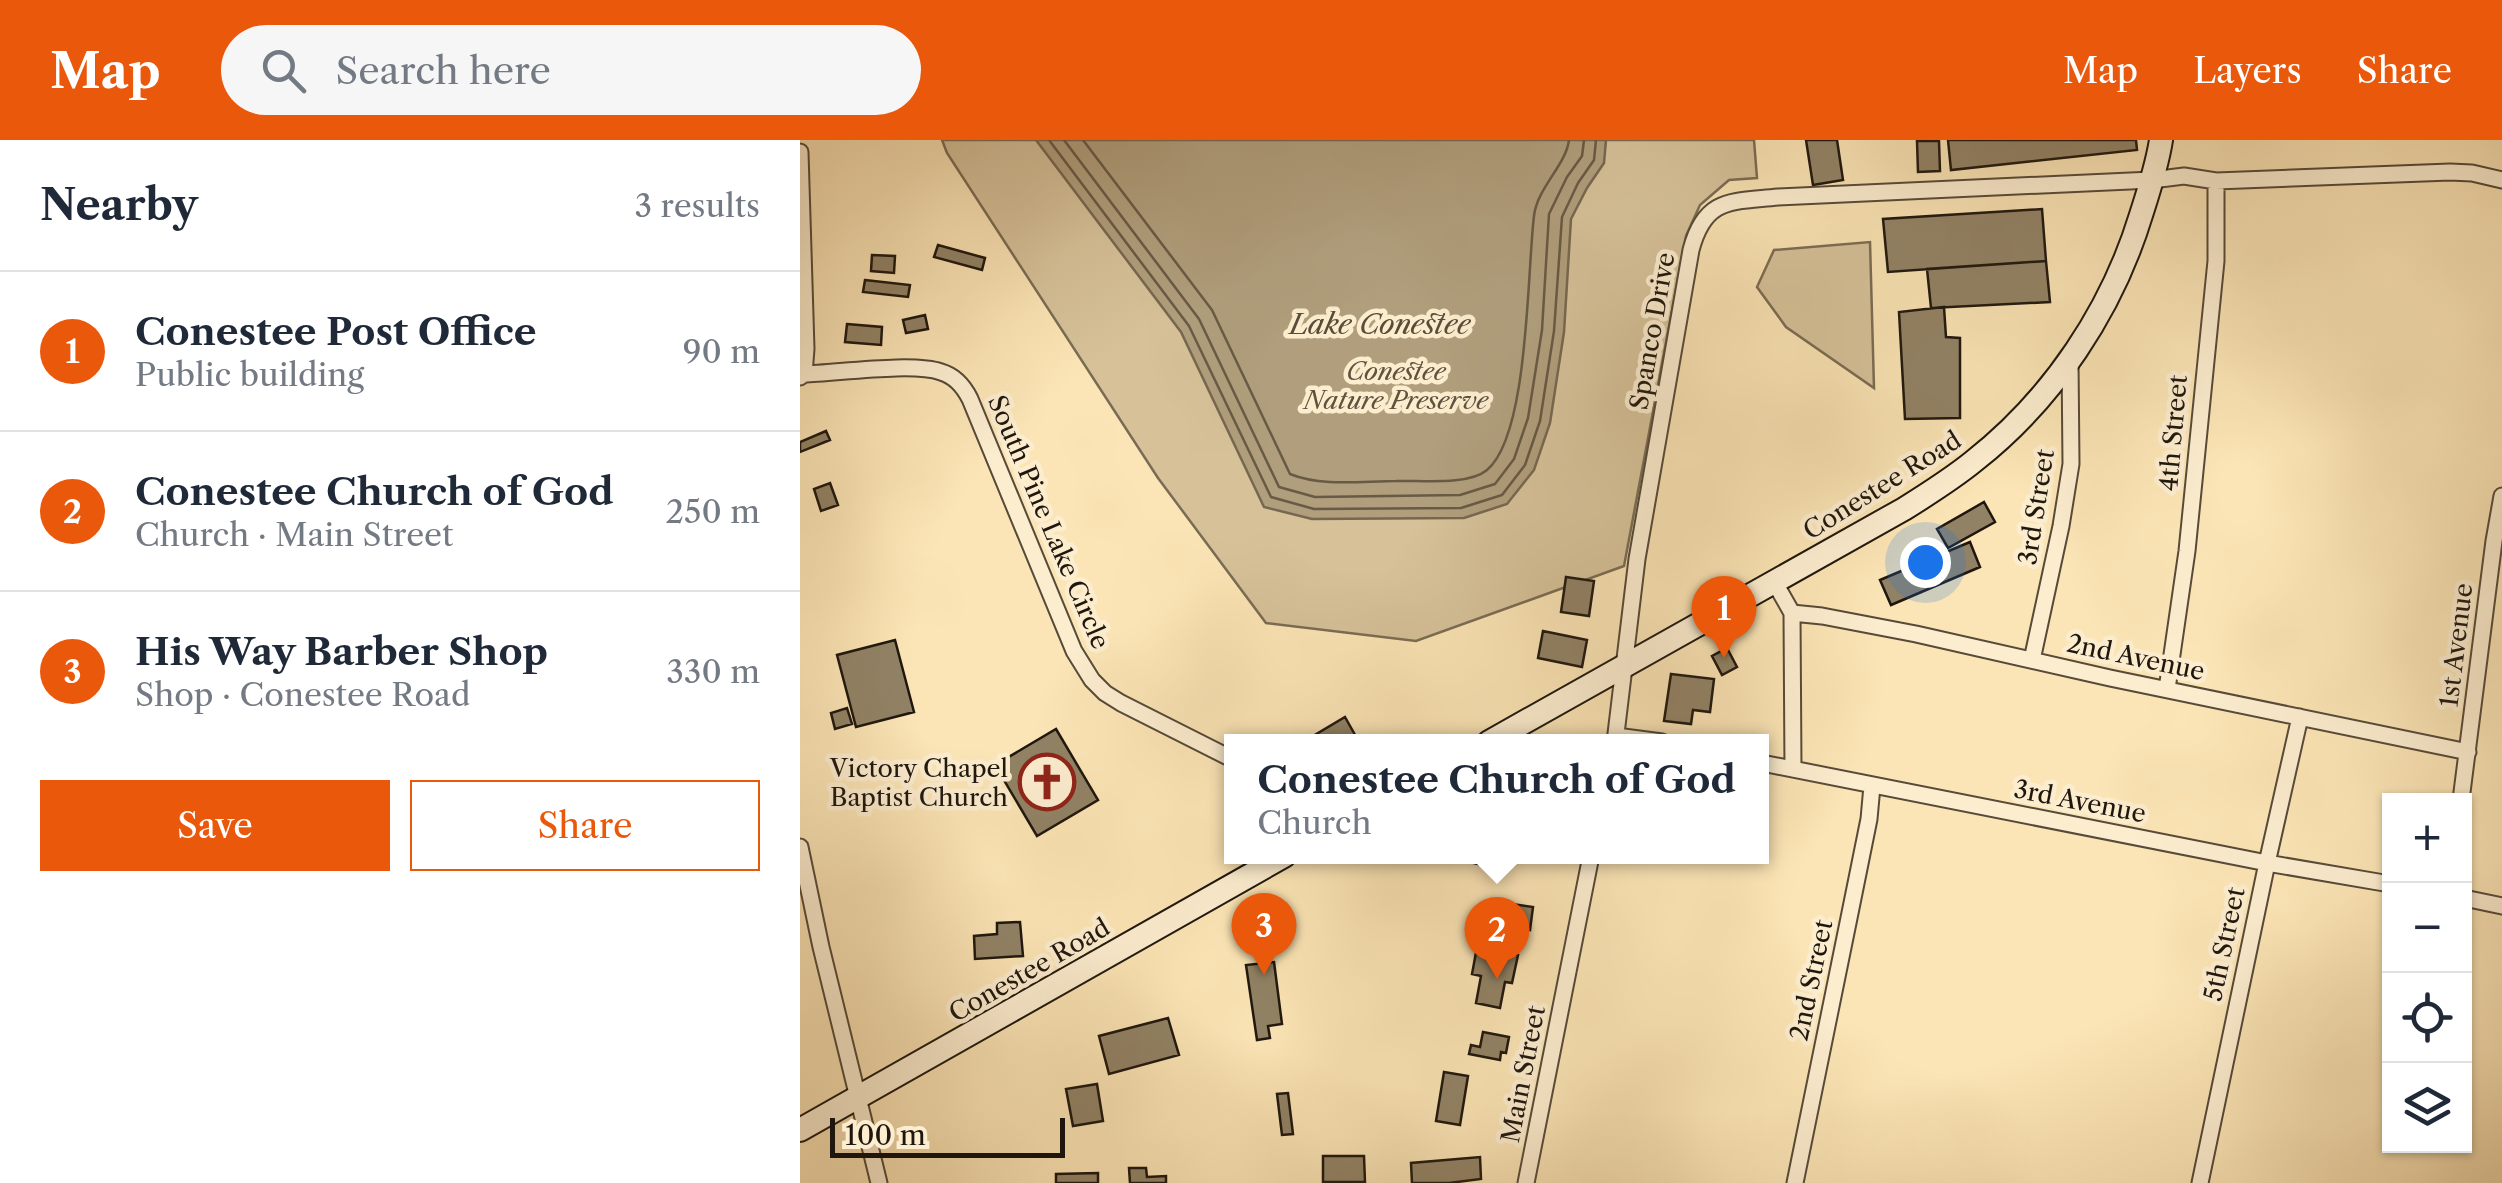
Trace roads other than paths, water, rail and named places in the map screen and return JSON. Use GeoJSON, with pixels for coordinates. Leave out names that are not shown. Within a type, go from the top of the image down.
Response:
{"type":"FeatureCollection","features":[{"type":"Feature","properties":{"kind":"main road","name":"Conestee Road"},"geometry":{"type":"LineString","coordinates":[[1503,734],[1904,509],[1976,460],[2024,414],[2070,360],[2115,284],[2133,242],[2160,140]]}},
{"type":"Feature","properties":{"kind":"main road","name":"Conestee Road"},"geometry":{"type":"LineString","coordinates":[[800,1130],[1270,864]]}},
{"type":"Feature","properties":{"kind":"street"},"geometry":{"type":"LineString","coordinates":[[800,152],[805,330],[802,376]]}},
{"type":"Feature","properties":{"kind":"street"},"geometry":{"type":"LineString","coordinates":[[2152,180],[2184,176],[2216,181],[2450,172],[2502,180]]}},
{"type":"Feature","properties":{"kind":"street","name":"Spanco Drive"},"geometry":{"type":"LineString","coordinates":[[1625,666],[1637,559],[1691,250],[1696,230],[1706,215],[1725,204],[1778,197],[2152,180]]}},
{"type":"Feature","properties":{"kind":"street","name":"4th Street"},"geometry":{"type":"LineString","coordinates":[[2167,689],[2187,551],[2216,261],[2216,181]]}},
{"type":"Feature","properties":{"kind":"street","name":"3rd Street"},"geometry":{"type":"LineString","coordinates":[[2032,660],[2071,464],[2070,360]]}},
{"type":"Feature","properties":{"kind":"street","name":"South Pine Lake Circle"},"geometry":{"type":"LineString","coordinates":[[802,376],[918,369],[942,372],[958,381],[970,399],[1074,650],[1092,680],[1121,704],[1224,755]]}},
{"type":"Feature","properties":{"kind":"street","name":"1st Avenue"},"geometry":{"type":"LineString","coordinates":[[2461,793],[2502,496]]}},
{"type":"Feature","properties":{"kind":"street"},"geometry":{"type":"LineString","coordinates":[[1775,583],[1792,613],[1794,769]]}},
{"type":"Feature","properties":{"kind":"street","name":"2nd Avenue"},"geometry":{"type":"LineString","coordinates":[[1792,613],[2468,752]]}},
{"type":"Feature","properties":{"kind":"street"},"geometry":{"type":"LineString","coordinates":[[1617,734],[1625,666]]}},
{"type":"Feature","properties":{"kind":"street","name":"5th Street"},"geometry":{"type":"LineString","coordinates":[[2200,1183],[2300,717]]}},
{"type":"Feature","properties":{"kind":"street","name":"3rd Avenue"},"geometry":{"type":"LineString","coordinates":[[1769,765],[2384,883]]}},
{"type":"Feature","properties":{"kind":"street","name":"2nd Street"},"geometry":{"type":"LineString","coordinates":[[1794,1183],[1869,819],[1872,786]]}},
{"type":"Feature","properties":{"kind":"street"},"geometry":{"type":"LineString","coordinates":[[800,847],[807,915],[859,1098],[878,1183]]}},
{"type":"Feature","properties":{"kind":"street","name":"Main Street"},"geometry":{"type":"LineString","coordinates":[[1526,1183],[1589,864]]}},
{"type":"Feature","properties":{"kind":"street"},"geometry":{"type":"LineString","coordinates":[[2472,900],[2502,906]]}},
{"type":"Feature","properties":{"kind":"water","name":"Lake Conestee"},"geometry":{"type":"Polygon","coordinates":[[[1036,140],[1606,140],[1604,163],[1571,219],[1564,332],[1550,423],[1534,470],[1507,504],[1464,518],[1312,519],[1264,507],[1181,332],[1036,140]]]}},
{"type":"Feature","properties":{"kind":"place","name":"Conestee Post Office"},"geometry":{"type":"Point","coordinates":[1724,658]}},
{"type":"Feature","properties":{"kind":"place","name":"Victory Chapel Baptist Church"},"geometry":{"type":"Point","coordinates":[1047,782]}},
{"type":"Feature","properties":{"kind":"place","name":"His Way Barber Shop"},"geometry":{"type":"Point","coordinates":[1264,975]}},
{"type":"Feature","properties":{"kind":"place","name":"Conestee Church of God"},"geometry":{"type":"Point","coordinates":[1497,979]}},
{"type":"Feature","properties":{"kind":"park label","name":"Conestee Nature Preserve"},"geometry":{"type":"Point","coordinates":[1396,386]}}]}
